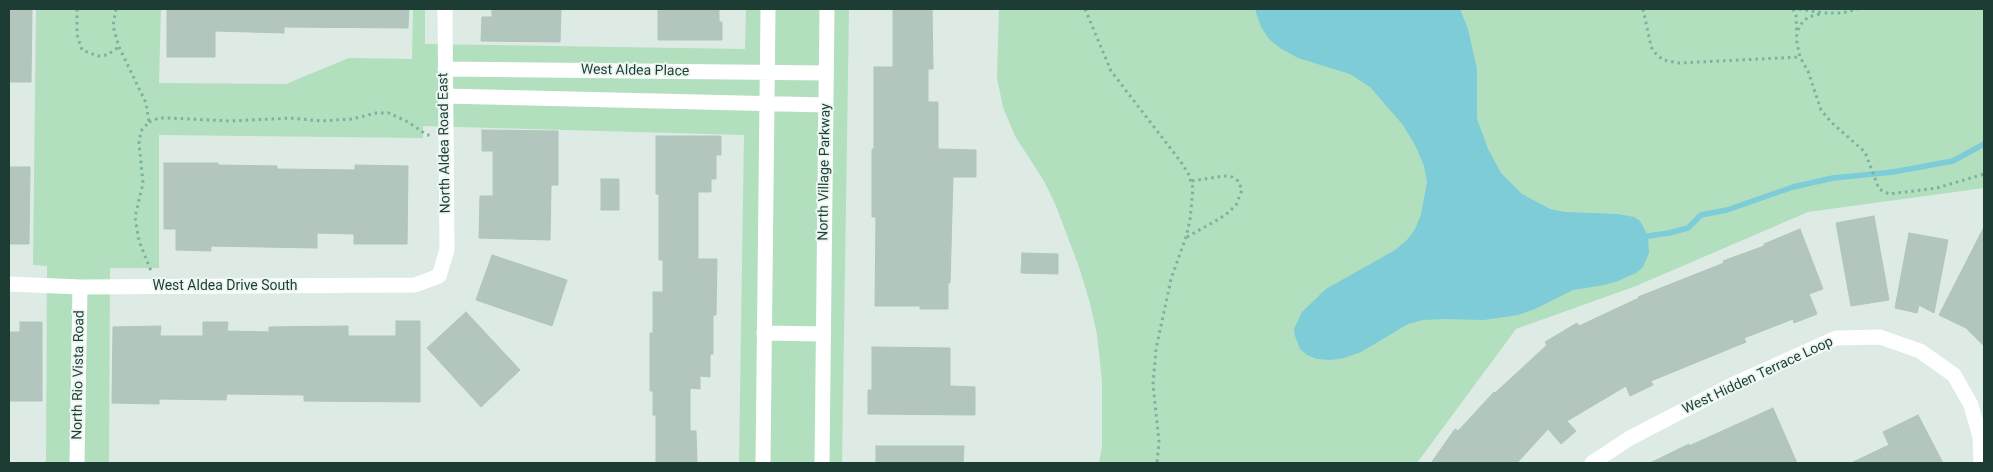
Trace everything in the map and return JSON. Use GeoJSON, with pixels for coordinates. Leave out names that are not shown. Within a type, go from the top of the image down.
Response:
{"type":"FeatureCollection","features":[{"type":"Feature","properties":{"kind":"street","name":"North Aldea Road East"},"geometry":{"type":"LineString","coordinates":[[439,276],[447,250],[445,9]]}},
{"type":"Feature","properties":{"kind":"street"},"geometry":{"type":"LineString","coordinates":[[764,463],[768,9]]}},
{"type":"Feature","properties":{"kind":"street","name":"North Village Parkway"},"geometry":{"type":"LineString","coordinates":[[822,463],[827,9]]}},
{"type":"Feature","properties":{"kind":"street","name":"West Aldea Place"},"geometry":{"type":"LineString","coordinates":[[444,69],[826,73]]}},
{"type":"Feature","properties":{"kind":"street"},"geometry":{"type":"LineString","coordinates":[[445,96],[826,105]]}},
{"type":"Feature","properties":{"kind":"street","name":"West Aldea Drive South"},"geometry":{"type":"LineString","coordinates":[[9,284],[80,287],[415,285],[439,276]]}},
{"type":"Feature","properties":{"kind":"street","name":"North Rio Vista Road"},"geometry":{"type":"LineString","coordinates":[[77,463],[80,287]]}},
{"type":"Feature","properties":{"kind":"street"},"geometry":{"type":"LineString","coordinates":[[764,332],[823,334]]}},
{"type":"Feature","properties":{"kind":"street","name":"West Hidden Terrace Loop"},"geometry":{"type":"LineString","coordinates":[[1592,463],[1630,438],[1734,384],[1836,338],[1880,337],[1920,351],[1954,375],[1971,405],[1980,437],[1981,463]]}},
{"type":"Feature","properties":{"kind":"path"},"geometry":{"type":"LineString","coordinates":[[76,9],[76,35],[82,50],[98,56],[107,55],[119,46]]}},
{"type":"Feature","properties":{"kind":"path"},"geometry":{"type":"LineString","coordinates":[[116,9],[113,26],[119,46],[146,103],[149,122]]}},
{"type":"Feature","properties":{"kind":"path"},"geometry":{"type":"LineString","coordinates":[[1084,9],[1111,71],[1169,145],[1188,173],[1191,181],[1192,209],[1186,237],[1172,279],[1155,363],[1153,384],[1158,427],[1157,463]]}},
{"type":"Feature","properties":{"kind":"path"},"geometry":{"type":"LineString","coordinates":[[1643,9],[1651,46],[1653,51],[1663,60],[1679,63],[1800,57]]}},
{"type":"Feature","properties":{"kind":"path"},"geometry":{"type":"LineString","coordinates":[[1793,9],[1796,15],[1800,57],[1808,71],[1821,110],[1831,122],[1860,146],[1868,157],[1876,184],[1881,191],[1890,194],[1937,188],[1984,174]]}},
{"type":"Feature","properties":{"kind":"path"},"geometry":{"type":"LineString","coordinates":[[1799,9],[1824,13],[1842,13],[1858,9]]}},
{"type":"Feature","properties":{"kind":"path"},"geometry":{"type":"LineString","coordinates":[[1797,32],[1800,25],[1808,17],[1824,13]]}},
{"type":"Feature","properties":{"kind":"path"},"geometry":{"type":"LineString","coordinates":[[151,286],[151,270],[139,241],[135,217],[143,182],[138,143],[141,131],[149,122],[159,118],[230,121],[291,118],[321,121],[352,119],[376,113],[389,113],[408,122],[427,135],[445,135]]}},
{"type":"Feature","properties":{"kind":"path"},"geometry":{"type":"LineString","coordinates":[[1186,237],[1229,212],[1236,205],[1242,190],[1242,184],[1232,177],[1224,176],[1191,181]]}},
{"type":"Feature","properties":{"kind":"green space"},"geometry":{"type":"Polygon","coordinates":[[[36,9],[161,9],[159,83],[286,84],[349,58],[412,59],[413,9],[425,9],[425,44],[745,49],[746,9],[849,9],[842,463],[739,463],[744,135],[423,126],[423,138],[159,135],[159,268],[110,268],[109,463],[46,463],[47,266],[33,265],[36,9]]]}},
{"type":"Feature","properties":{"kind":"green space"},"geometry":{"type":"Polygon","coordinates":[[[999,9],[1984,9],[1984,188],[1808,212],[1636,286],[1516,329],[1417,463],[1099,463],[1102,447],[1102,381],[1097,335],[1090,303],[1079,267],[1056,206],[1044,181],[1015,136],[1003,107],[997,78],[999,9]]]}},
{"type":"Feature","properties":{"kind":"water"},"geometry":{"type":"Polygon","coordinates":[[[1255,9],[1460,9],[1468,29],[1477,69],[1477,119],[1488,149],[1501,173],[1522,194],[1550,209],[1565,212],[1618,214],[1634,217],[1640,221],[1648,236],[1649,253],[1643,267],[1636,273],[1618,281],[1573,290],[1535,309],[1518,315],[1484,320],[1423,320],[1408,324],[1361,352],[1344,358],[1331,360],[1317,359],[1307,355],[1300,349],[1294,329],[1302,312],[1326,289],[1395,250],[1407,240],[1415,229],[1421,215],[1427,182],[1424,166],[1416,147],[1403,125],[1370,87],[1350,74],[1298,58],[1280,48],[1269,39],[1261,27],[1255,9]]]}},
{"type":"Feature","properties":{"kind":"building"},"geometry":{"type":"Polygon","coordinates":[[[167,9],[409,9],[408,28],[284,27],[284,33],[215,31],[215,57],[167,57],[167,9]]]}},
{"type":"Feature","properties":{"kind":"building"},"geometry":{"type":"Polygon","coordinates":[[[492,9],[561,9],[560,42],[481,41],[482,17],[492,17],[492,9]]]}},
{"type":"Feature","properties":{"kind":"building"},"geometry":{"type":"Polygon","coordinates":[[[658,9],[719,9],[719,22],[722,22],[722,40],[658,40],[658,9]]]}},
{"type":"Feature","properties":{"kind":"building"},"geometry":{"type":"Polygon","coordinates":[[[893,9],[932,9],[933,69],[928,69],[928,102],[938,102],[938,149],[976,150],[976,177],[953,177],[948,309],[920,309],[920,306],[875,306],[876,217],[872,217],[874,67],[893,67],[893,9]]]}},
{"type":"Feature","properties":{"kind":"building"},"geometry":{"type":"Polygon","coordinates":[[[9,10],[32,10],[31,82],[9,82],[9,10]]]}},
{"type":"Feature","properties":{"kind":"building"},"geometry":{"type":"Polygon","coordinates":[[[482,130],[558,131],[558,185],[551,185],[550,240],[479,238],[480,196],[493,196],[493,151],[482,151],[482,130]]]}},
{"type":"Feature","properties":{"kind":"building"},"geometry":{"type":"Polygon","coordinates":[[[656,136],[721,136],[721,155],[716,155],[716,179],[711,179],[711,192],[698,192],[698,259],[717,259],[716,315],[713,315],[713,354],[710,354],[710,377],[700,376],[700,389],[690,388],[690,431],[696,431],[697,463],[656,463],[656,415],[653,415],[653,391],[650,391],[650,333],[653,333],[653,292],[663,292],[663,260],[659,260],[659,194],[656,194],[656,136]]]}},
{"type":"Feature","properties":{"kind":"building"},"geometry":{"type":"Polygon","coordinates":[[[164,163],[218,163],[218,165],[277,166],[277,169],[355,170],[355,165],[408,166],[407,244],[354,244],[354,234],[317,233],[317,248],[211,246],[211,251],[176,250],[176,229],[164,229],[164,163]]]}},
{"type":"Feature","properties":{"kind":"building"},"geometry":{"type":"Polygon","coordinates":[[[9,167],[30,167],[29,244],[9,244],[9,167]]]}},
{"type":"Feature","properties":{"kind":"building"},"geometry":{"type":"Polygon","coordinates":[[[601,179],[619,179],[619,210],[601,210],[601,179]]]}},
{"type":"Feature","properties":{"kind":"building"},"geometry":{"type":"Polygon","coordinates":[[[1874,216],[1889,300],[1851,306],[1836,223],[1874,216]]]}},
{"type":"Feature","properties":{"kind":"building"},"geometry":{"type":"Polygon","coordinates":[[[1984,227],[1984,346],[1966,328],[1939,315],[1984,227]]]}},
{"type":"Feature","properties":{"kind":"building"},"geometry":{"type":"Polygon","coordinates":[[[1800,229],[1823,289],[1809,294],[1817,314],[1794,323],[1793,319],[1744,338],[1746,342],[1651,381],[1653,385],[1630,396],[1626,386],[1567,421],[1576,431],[1561,444],[1548,429],[1517,463],[1431,463],[1455,429],[1458,431],[1494,392],[1547,345],[1545,342],[1577,323],[1579,326],[1638,297],[1724,263],[1723,261],[1764,246],[1764,244],[1800,229]]]}},
{"type":"Feature","properties":{"kind":"building"},"geometry":{"type":"Polygon","coordinates":[[[1909,233],[1948,240],[1934,313],[1919,305],[1917,313],[1895,308],[1909,233]]]}},
{"type":"Feature","properties":{"kind":"building"},"geometry":{"type":"Polygon","coordinates":[[[1022,253],[1058,254],[1058,274],[1021,273],[1022,253]]]}},
{"type":"Feature","properties":{"kind":"building"},"geometry":{"type":"Polygon","coordinates":[[[492,255],[567,280],[552,326],[476,300],[492,255]]]}},
{"type":"Feature","properties":{"kind":"building"},"geometry":{"type":"Polygon","coordinates":[[[466,312],[520,370],[481,407],[427,348],[466,312]]]}},
{"type":"Feature","properties":{"kind":"building"},"geometry":{"type":"Polygon","coordinates":[[[396,321],[420,321],[420,402],[304,401],[304,395],[227,394],[226,400],[159,399],[159,404],[112,403],[113,327],[161,326],[160,336],[203,336],[203,322],[228,322],[227,331],[269,332],[269,327],[348,326],[348,336],[396,336],[396,321]]]}},
{"type":"Feature","properties":{"kind":"building"},"geometry":{"type":"Polygon","coordinates":[[[20,322],[42,322],[42,401],[9,401],[9,332],[20,332],[20,322]]]}},
{"type":"Feature","properties":{"kind":"building"},"geometry":{"type":"Polygon","coordinates":[[[872,347],[950,348],[950,386],[975,387],[975,415],[868,414],[868,390],[872,390],[872,347]]]}},
{"type":"Feature","properties":{"kind":"building"},"geometry":{"type":"Polygon","coordinates":[[[1773,408],[1797,463],[1650,463],[1689,444],[1689,446],[1773,408]]]}},
{"type":"Feature","properties":{"kind":"building"},"geometry":{"type":"Polygon","coordinates":[[[1918,415],[1943,463],[1851,463],[1889,445],[1883,432],[1918,415]]]}},
{"type":"Feature","properties":{"kind":"building"},"geometry":{"type":"Polygon","coordinates":[[[876,446],[964,446],[963,463],[876,463],[876,446]]]}},
{"type":"Feature","properties":{"kind":"waterway"},"geometry":{"type":"LineString","coordinates":[[1648,236],[1688,228],[1701,215],[1727,210],[1793,187],[1833,178],[1893,172],[1953,161],[1984,144]]}}]}
